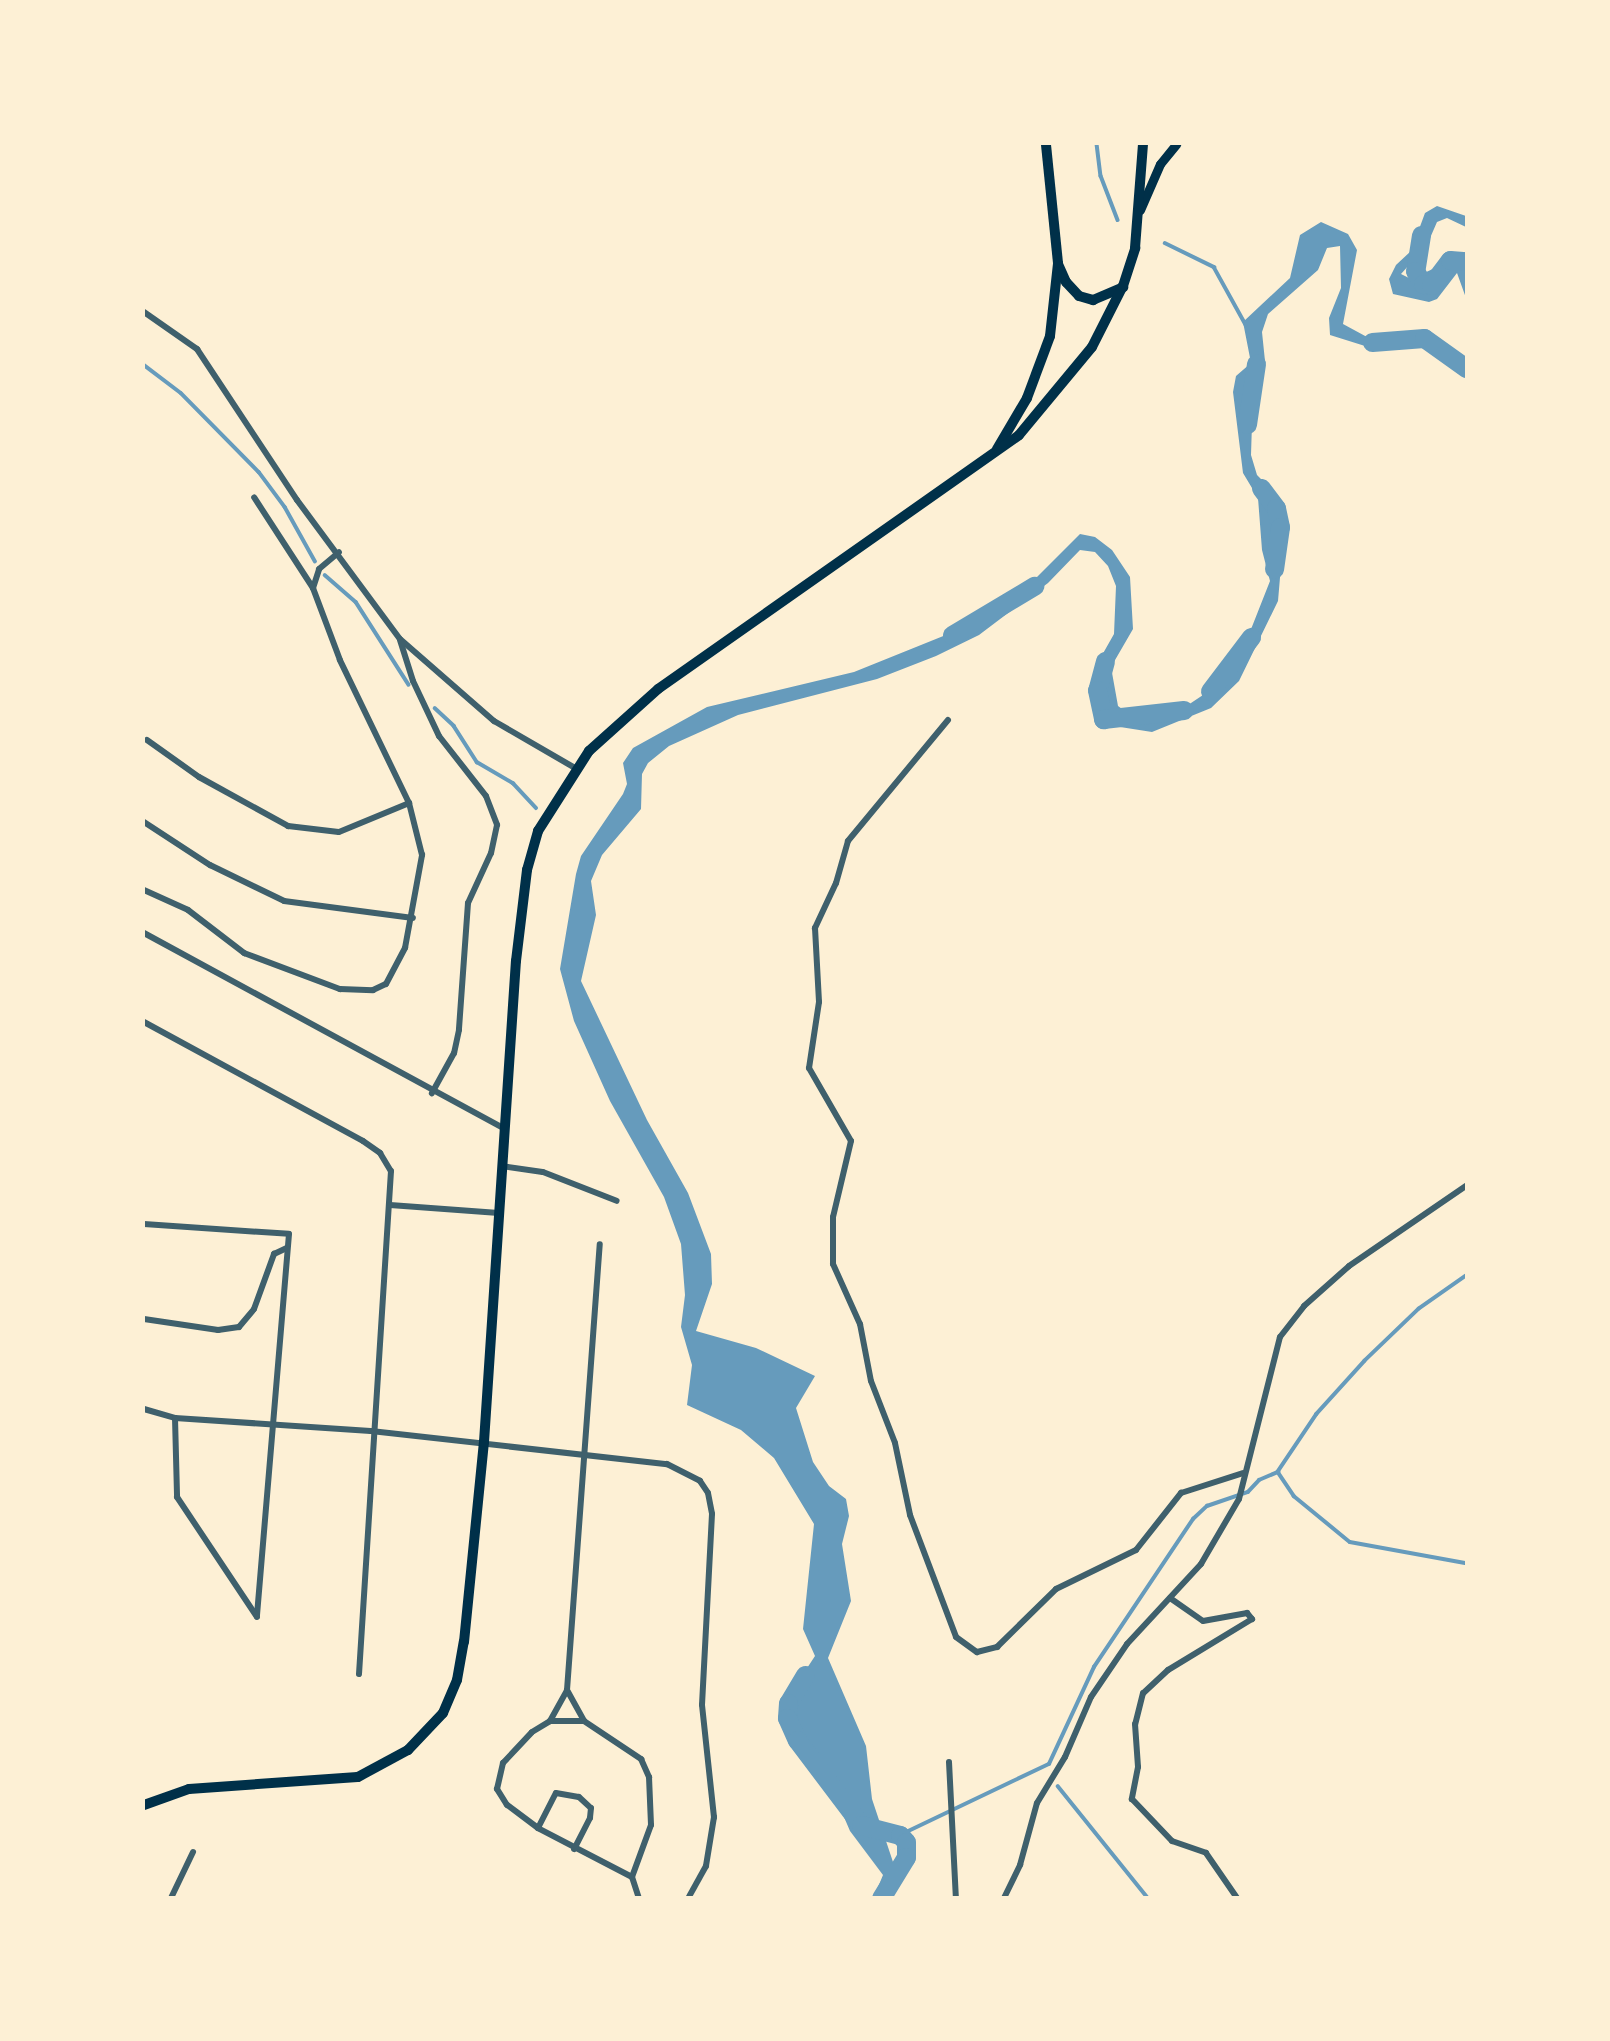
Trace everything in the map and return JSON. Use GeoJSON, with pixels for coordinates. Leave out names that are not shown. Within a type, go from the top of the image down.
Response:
{"type":"FeatureCollection","features":[{"type":"Feature","properties":{"kind":"main road"},"geometry":{"type":"LineString","coordinates":[[993,456],[1041,367],[1050,336],[1058,263],[1046,144]]}},
{"type":"Feature","properties":{"kind":"main road"},"geometry":{"type":"LineString","coordinates":[[144,1805],[189,1789],[358,1777],[388,1764],[425,1735],[452,1697],[461,1663],[484,1443],[503,1128],[527,870],[538,831],[575,768],[604,736],[685,667],[993,456],[1019,435],[1092,347],[1123,286],[1135,248],[1143,144]]}},
{"type":"Feature","properties":{"kind":"main road"},"geometry":{"type":"LineString","coordinates":[[1140,210],[1163,157],[1176,144]]}},
{"type":"Feature","properties":{"kind":"main road"},"geometry":{"type":"LineString","coordinates":[[1058,263],[1066,282],[1079,296],[1093,300],[1106,298],[1123,286]]}},
{"type":"Feature","properties":{"kind":"street"},"geometry":{"type":"LineString","coordinates":[[144,312],[197,349],[297,500],[339,552],[400,639],[494,721],[575,768]]}},
{"type":"Feature","properties":{"kind":"street"},"geometry":{"type":"LineString","coordinates":[[144,890],[188,910],[244,953],[324,984],[358,991],[373,990],[391,978],[413,918],[422,855],[409,803],[340,660],[313,588],[254,497]]}},
{"type":"Feature","properties":{"kind":"street"},"geometry":{"type":"LineString","coordinates":[[313,588],[319,569],[339,552]]}},
{"type":"Feature","properties":{"kind":"street"},"geometry":{"type":"LineString","coordinates":[[400,639],[413,681],[439,736],[486,796],[497,825],[491,853],[468,903],[459,1030],[454,1053],[432,1093]]}},
{"type":"Feature","properties":{"kind":"street"},"geometry":{"type":"LineString","coordinates":[[948,720],[848,841],[836,883],[815,928],[819,1002],[809,1068],[850,1141],[833,1217],[833,1264],[860,1324],[871,1381],[898,1454],[911,1515],[956,1637],[977,1652],[997,1647],[1056,1589],[1136,1550],[1181,1493],[1243,1473]]}},
{"type":"Feature","properties":{"kind":"street"},"geometry":{"type":"LineString","coordinates":[[147,740],[199,777],[288,826],[339,832],[409,803]]}},
{"type":"Feature","properties":{"kind":"street"},"geometry":{"type":"LineString","coordinates":[[144,822],[210,865],[284,901],[413,918]]}},
{"type":"Feature","properties":{"kind":"street"},"geometry":{"type":"LineString","coordinates":[[144,933],[432,1093],[503,1128]]}},
{"type":"Feature","properties":{"kind":"street"},"geometry":{"type":"LineString","coordinates":[[144,1021],[285,1096],[380,1153],[391,1171],[371,1431],[359,1674]]}},
{"type":"Feature","properties":{"kind":"street"},"geometry":{"type":"LineString","coordinates":[[501,1166],[543,1172],[617,1201]]}},
{"type":"Feature","properties":{"kind":"street"},"geometry":{"type":"LineString","coordinates":[[1004,1898],[1020,1865],[1037,1803],[1065,1757],[1091,1697],[1127,1644],[1201,1564],[1238,1499],[1275,1347],[1304,1306],[1349,1266],[1466,1185]]}},
{"type":"Feature","properties":{"kind":"street"},"geometry":{"type":"LineString","coordinates":[[390,1205],[499,1213]]}},
{"type":"Feature","properties":{"kind":"street"},"geometry":{"type":"LineString","coordinates":[[144,1224],[289,1234],[257,1617],[177,1497],[175,1418]]}},
{"type":"Feature","properties":{"kind":"street"},"geometry":{"type":"LineString","coordinates":[[600,1244],[582,1454],[567,1690],[550,1721],[516,1745],[498,1776],[500,1798],[538,1828],[632,1877]]}},
{"type":"Feature","properties":{"kind":"street"},"geometry":{"type":"LineString","coordinates":[[144,1319],[219,1330],[239,1327],[254,1309],[274,1254],[287,1248]]}},
{"type":"Feature","properties":{"kind":"street"},"geometry":{"type":"LineString","coordinates":[[144,1409],[175,1418],[371,1431],[667,1464],[686,1470],[708,1493],[712,1514],[702,1705],[715,1817],[706,1866],[688,1898]]}},
{"type":"Feature","properties":{"kind":"street"},"geometry":{"type":"LineString","coordinates":[[1170,1598],[1203,1621],[1247,1613],[1252,1619],[1168,1670],[1143,1693],[1135,1724],[1138,1767],[1132,1799],[1172,1840],[1208,1855],[1237,1898]]}},
{"type":"Feature","properties":{"kind":"street"},"geometry":{"type":"LineString","coordinates":[[567,1690],[584,1721],[641,1759],[649,1777],[651,1825],[632,1877],[639,1898]]}},
{"type":"Feature","properties":{"kind":"street"},"geometry":{"type":"LineString","coordinates":[[550,1721],[584,1721]]}},
{"type":"Feature","properties":{"kind":"street"},"geometry":{"type":"LineString","coordinates":[[949,1762],[956,1898]]}},
{"type":"Feature","properties":{"kind":"street"},"geometry":{"type":"LineString","coordinates":[[538,1828],[556,1793],[579,1797],[591,1808],[590,1818],[574,1849]]}},
{"type":"Feature","properties":{"kind":"street"},"geometry":{"type":"LineString","coordinates":[[171,1898],[193,1852]]}},
{"type":"Feature","properties":{"kind":"water"},"geometry":{"type":"Polygon","coordinates":[[[1437,206],[1466,216],[1466,227],[1447,218],[1437,222],[1427,245],[1401,274],[1411,279],[1448,262],[1465,262],[1466,298],[1457,273],[1437,299],[1429,302],[1393,294],[1389,279],[1396,265],[1411,251],[1425,213],[1437,206]]]}},
{"type":"Feature","properties":{"kind":"water"},"geometry":{"type":"Polygon","coordinates":[[[1321,222],[1348,234],[1357,250],[1343,324],[1367,337],[1408,341],[1422,333],[1434,336],[1466,362],[1466,378],[1424,346],[1365,346],[1330,335],[1329,318],[1341,288],[1340,246],[1327,248],[1318,270],[1268,314],[1262,332],[1265,361],[1253,392],[1251,455],[1257,475],[1275,493],[1281,566],[1278,601],[1239,681],[1211,708],[1152,732],[1101,724],[1097,664],[1114,634],[1116,586],[1108,566],[1095,552],[1080,550],[1048,583],[979,635],[936,656],[877,679],[738,715],[669,746],[648,763],[642,774],[641,809],[602,855],[591,881],[596,915],[581,981],[647,1120],[688,1193],[711,1254],[712,1284],[696,1331],[756,1348],[815,1376],[796,1408],[813,1462],[829,1486],[846,1499],[849,1516],[842,1544],[851,1601],[828,1658],[866,1746],[872,1799],[899,1880],[891,1897],[874,1897],[883,1875],[850,1831],[823,1768],[793,1714],[790,1694],[815,1656],[803,1629],[814,1524],[774,1458],[741,1430],[687,1405],[692,1365],[681,1327],[685,1295],[681,1244],[664,1197],[610,1101],[574,1021],[560,969],[576,874],[581,856],[623,794],[627,784],[623,763],[633,748],[707,707],[854,672],[988,618],[1016,598],[1080,534],[1095,537],[1112,550],[1130,577],[1133,629],[1111,667],[1118,706],[1133,717],[1150,716],[1185,707],[1206,693],[1244,647],[1270,581],[1262,550],[1258,498],[1243,473],[1233,392],[1236,376],[1251,363],[1243,322],[1290,278],[1300,235],[1321,222]]]}},
{"type":"Feature","properties":{"kind":"waterway"},"geometry":{"type":"LineString","coordinates":[[1097,144],[1101,176],[1118,220]]}},
{"type":"Feature","properties":{"kind":"waterway"},"geometry":{"type":"LineString","coordinates":[[1421,235],[1415,271],[1423,284],[1431,285],[1450,260],[1466,261]]}},
{"type":"Feature","properties":{"kind":"waterway"},"geometry":{"type":"LineString","coordinates":[[1165,243],[1214,267],[1246,325]]}},
{"type":"Feature","properties":{"kind":"waterway"},"geometry":{"type":"LineString","coordinates":[[1372,342],[1424,338],[1466,368]]}},
{"type":"Feature","properties":{"kind":"waterway"},"geometry":{"type":"LineString","coordinates":[[1247,424],[1256,364]]}},
{"type":"Feature","properties":{"kind":"waterway"},"geometry":{"type":"LineString","coordinates":[[144,365],[181,393],[259,472],[285,507],[315,561]]}},
{"type":"Feature","properties":{"kind":"waterway"},"geometry":{"type":"LineString","coordinates":[[1261,488],[1276,508],[1280,527],[1274,569]]}},
{"type":"Feature","properties":{"kind":"waterway"},"geometry":{"type":"LineString","coordinates":[[325,575],[356,602],[409,685]]}},
{"type":"Feature","properties":{"kind":"waterway"},"geometry":{"type":"LineString","coordinates":[[952,635],[1034,586]]}},
{"type":"Feature","properties":{"kind":"waterway"},"geometry":{"type":"LineString","coordinates":[[1210,691],[1251,637]]}},
{"type":"Feature","properties":{"kind":"waterway"},"geometry":{"type":"LineString","coordinates":[[1105,661],[1097,690],[1103,719],[1183,710]]}},
{"type":"Feature","properties":{"kind":"waterway"},"geometry":{"type":"LineString","coordinates":[[435,708],[454,726],[477,762],[513,783],[536,808]]}},
{"type":"Feature","properties":{"kind":"waterway"},"geometry":{"type":"LineString","coordinates":[[1466,1276],[1419,1309],[1365,1361],[1317,1414],[1278,1472],[1294,1496],[1350,1542],[1466,1563]]}},
{"type":"Feature","properties":{"kind":"waterway"},"geometry":{"type":"LineString","coordinates":[[900,1835],[1049,1764],[1094,1667],[1193,1519],[1207,1506],[1248,1492],[1259,1480],[1278,1472]]}},
{"type":"Feature","properties":{"kind":"waterway"},"geometry":{"type":"LineString","coordinates":[[805,1675],[788,1703],[787,1718],[797,1740],[861,1825],[900,1835],[906,1842],[906,1857],[881,1898]]}},
{"type":"Feature","properties":{"kind":"waterway"},"geometry":{"type":"LineString","coordinates":[[1058,1786],[1148,1898]]}}]}
